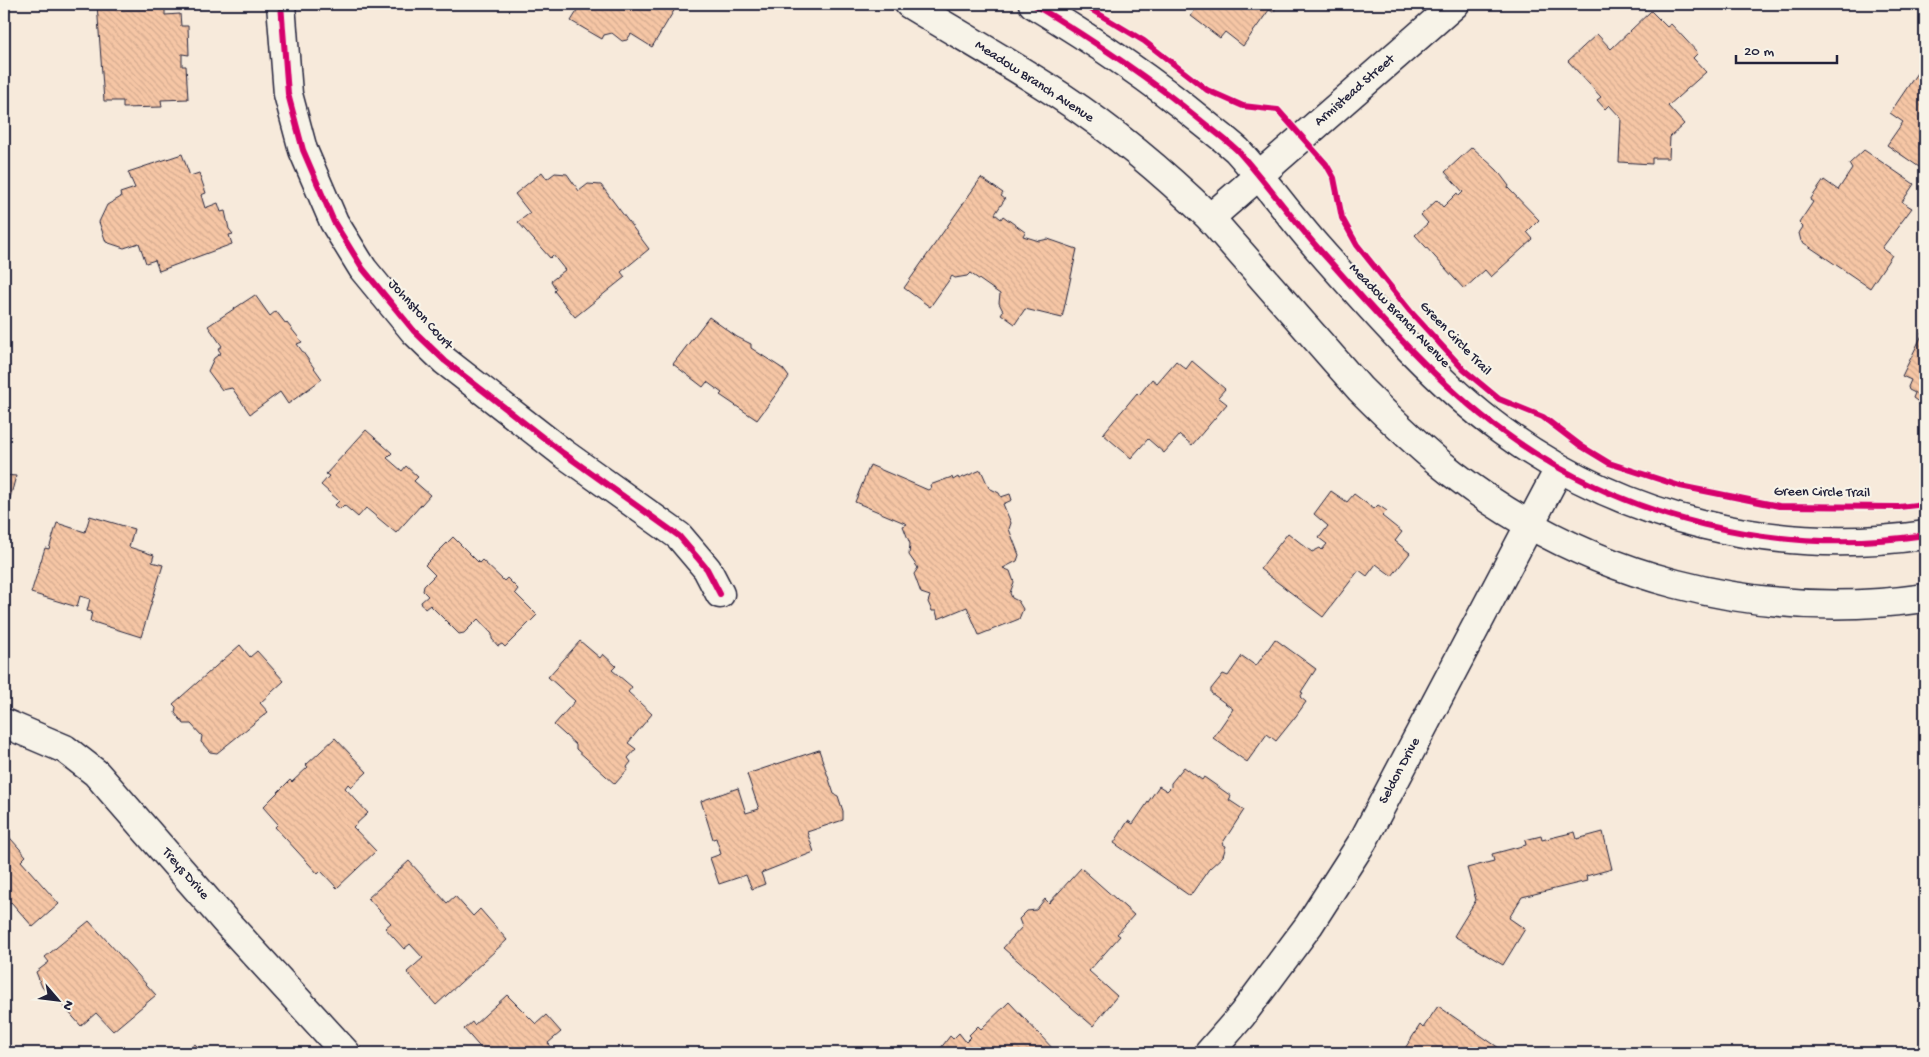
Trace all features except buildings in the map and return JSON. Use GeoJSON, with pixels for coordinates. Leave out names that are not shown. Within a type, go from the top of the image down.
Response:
{"type":"FeatureCollection","features":[{"type":"Feature","properties":{"kind":"main road","name":"Johnston Court"},"geometry":{"type":"LineString","coordinates":[[281,4],[288,94],[303,150],[334,222],[363,269],[414,331],[445,361],[563,453],[679,536],[707,569],[720,594]]}},
{"type":"Feature","properties":{"kind":"main road","name":"Meadow Branch Avenue"},"geometry":{"type":"LineString","coordinates":[[908,4],[1070,102],[1184,193],[1210,218],[1360,389],[1386,414],[1452,473],[1530,525],[1588,554],[1660,580],[1733,598],[1828,606],[1883,604],[1925,598]]}},
{"type":"Feature","properties":{"kind":"main road","name":"Meadow Branch Avenue"},"geometry":{"type":"LineString","coordinates":[[1033,4],[1161,87],[1235,148],[1315,245],[1389,326],[1448,386],[1501,431],[1559,469],[1598,489],[1667,515],[1733,532],[1798,541],[1889,540],[1925,535]]}},
{"type":"Feature","properties":{"kind":"main road","name":"Armistead Street"},"geometry":{"type":"LineString","coordinates":[[1210,218],[1455,4]]}},
{"type":"Feature","properties":{"kind":"main road","name":"Seldon Drive"},"geometry":{"type":"LineString","coordinates":[[1209,1053],[1242,1015],[1303,932],[1363,841],[1559,469]]}},
{"type":"Feature","properties":{"kind":"main road","name":"Treys Drive"},"geometry":{"type":"LineString","coordinates":[[4,723],[65,749],[96,773],[227,923],[346,1053]]}},
{"type":"Feature","properties":{"kind":"cycle path"},"geometry":{"type":"LineString","coordinates":[[281,4],[288,94],[303,150],[334,222],[363,269],[414,331],[445,361],[563,453],[679,536],[707,569],[720,594]]}},
{"type":"Feature","properties":{"kind":"cycle path"},"geometry":{"type":"LineString","coordinates":[[1033,4],[1139,73],[1237,150],[1317,247],[1405,344],[1477,412],[1549,462],[1598,488],[1650,509],[1704,525],[1758,535],[1814,541],[1870,540],[1925,535]]}},
{"type":"Feature","properties":{"kind":"cycle path","name":"Green Circle Trail"},"geometry":{"type":"LineString","coordinates":[[1082,4],[1144,41],[1207,90],[1243,106],[1278,110],[1326,164],[1334,178],[1342,218],[1357,245],[1410,311],[1464,370],[1499,399],[1543,417],[1581,446],[1609,463],[1680,486],[1779,506],[1899,507],[1925,504]]}}]}
